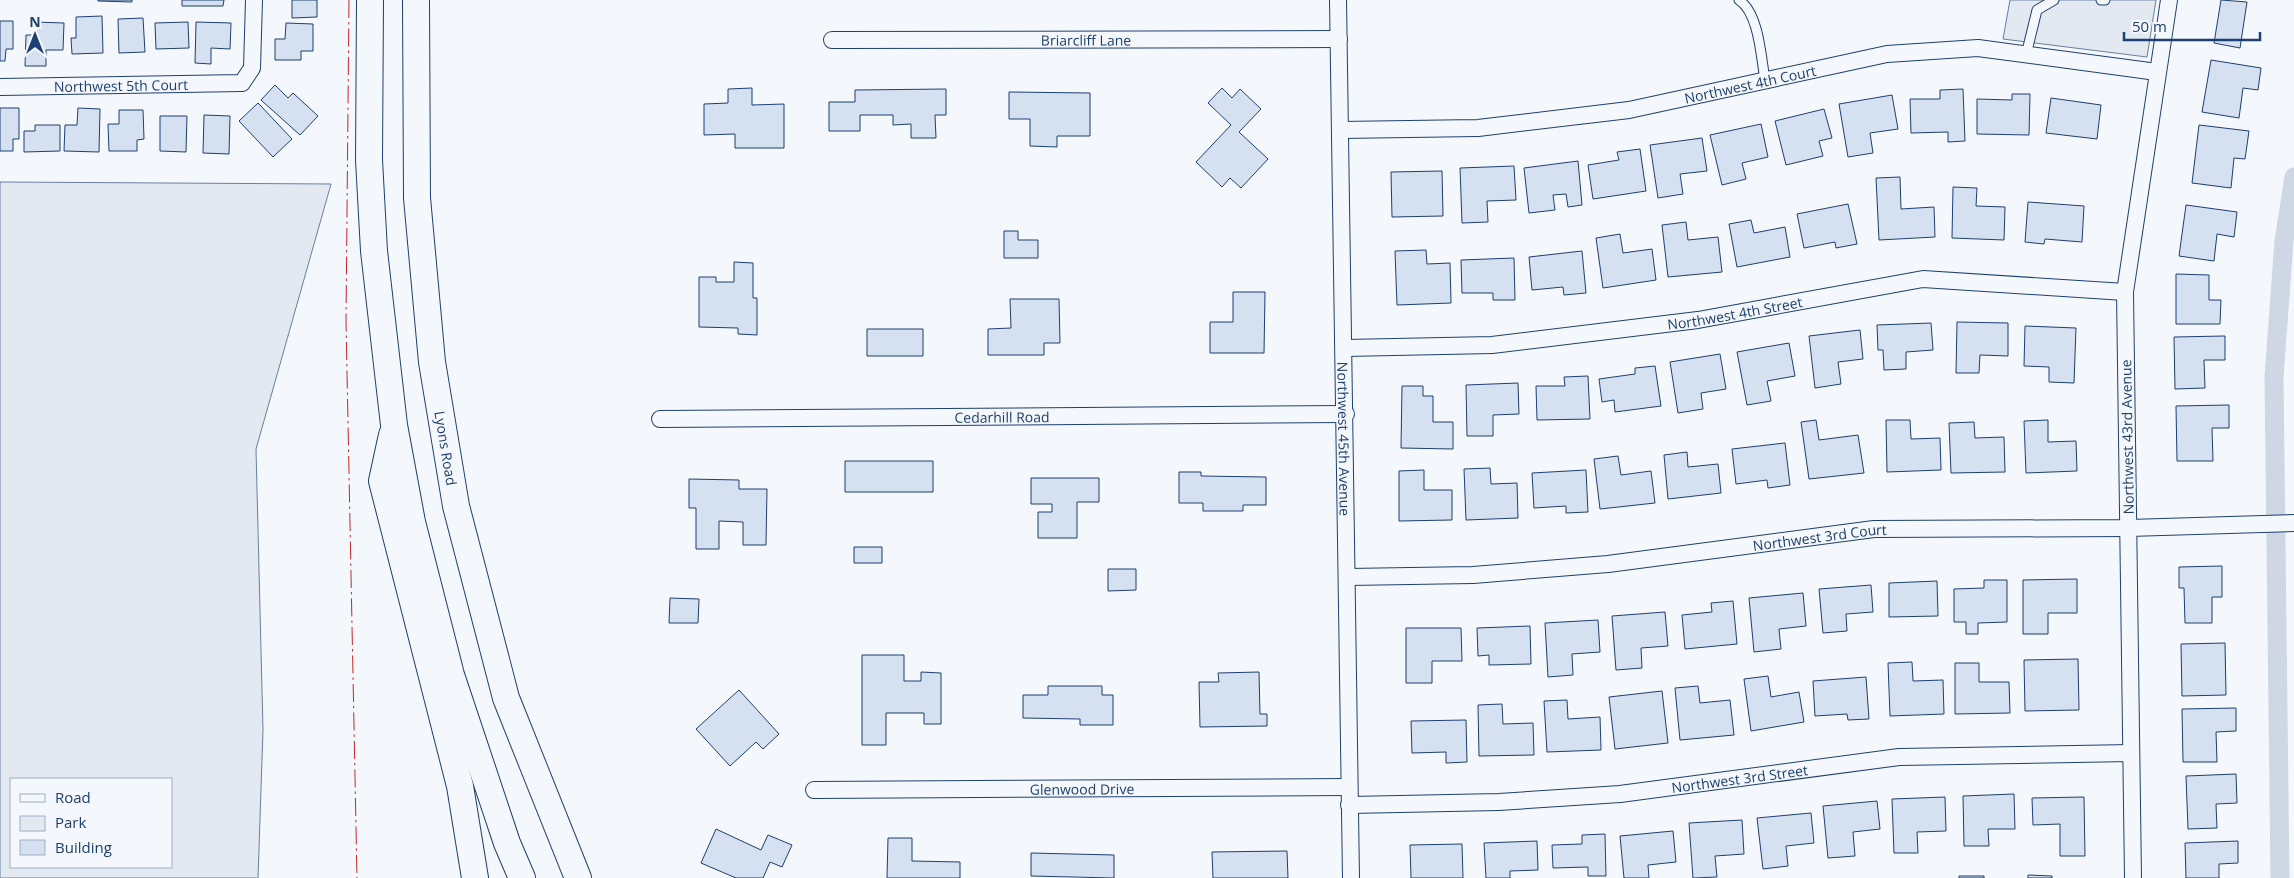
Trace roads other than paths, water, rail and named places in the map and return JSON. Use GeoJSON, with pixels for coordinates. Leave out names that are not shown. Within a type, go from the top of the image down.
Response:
{"type":"FeatureCollection","features":[{"type":"Feature","properties":{"kind":"main road"},"geometry":{"type":"LineString","coordinates":[[370,0],[369,169],[374,251],[394,425],[412,522],[451,675],[507,843],[522,878]]}},
{"type":"Feature","properties":{"kind":"main road","name":"Lyons Road"},"geometry":{"type":"LineString","coordinates":[[416,0],[417,198],[432,362],[456,506],[506,698],[578,878]]}},
{"type":"Feature","properties":{"kind":"main road"},"geometry":{"type":"LineString","coordinates":[[394,425],[382,481],[460,786],[475,878]]}},
{"type":"Feature","properties":{"kind":"street","name":"Northwest 5th Court"},"geometry":{"type":"LineString","coordinates":[[0,87],[242,83],[252,68],[254,0]]}},
{"type":"Feature","properties":{"kind":"street","name":"Northwest 45th Avenue"},"geometry":{"type":"LineString","coordinates":[[1338,0],[1346,414],[1351,878]]}},
{"type":"Feature","properties":{"kind":"street","name":"Northwest 43rd Avenue"},"geometry":{"type":"LineString","coordinates":[[2133,878],[2124,292],[2169,0]]}},
{"type":"Feature","properties":{"kind":"street","name":"Briarcliff Lane"},"geometry":{"type":"LineString","coordinates":[[832,40],[1339,39]]}},
{"type":"Feature","properties":{"kind":"street","name":"Northwest 4th Court"},"geometry":{"type":"LineString","coordinates":[[1340,130],[1478,128],[1629,110],[1887,54],[1978,48],[2157,72]]}},
{"type":"Feature","properties":{"kind":"street","name":"Northwest 4th Street"},"geometry":{"type":"LineString","coordinates":[[1345,348],[1492,345],[1698,320],[1923,279],[2124,292]]}},
{"type":"Feature","properties":{"kind":"street","name":"Cedarhill Road"},"geometry":{"type":"LineString","coordinates":[[660,418],[1346,414]]}},
{"type":"Feature","properties":{"kind":"street","name":"Northwest 3rd Court"},"geometry":{"type":"LineString","coordinates":[[1348,577],[1473,574],[1608,564],[1874,529],[2129,528],[2294,523]]}},
{"type":"Feature","properties":{"kind":"street","name":"Northwest 3rd Street"},"geometry":{"type":"LineString","coordinates":[[1350,805],[1499,802],[1620,794],[1899,757],[2131,754]]}},
{"type":"Feature","properties":{"kind":"street","name":"Glenwood Drive"},"geometry":{"type":"LineString","coordinates":[[814,790],[1349,787]]}},
{"type":"Feature","properties":{"kind":"lane"},"geometry":{"type":"LineString","coordinates":[[1739,0],[1746,5],[1753,17],[1765,80]]}},
{"type":"Feature","properties":{"kind":"lane"},"geometry":{"type":"LineString","coordinates":[[2026,54],[2037,10],[2054,0]]}},
{"type":"Feature","properties":{"kind":"waterway"},"geometry":{"type":"LineString","coordinates":[[2280,878],[2274,377],[2284,241],[2294,177]]}}]}
